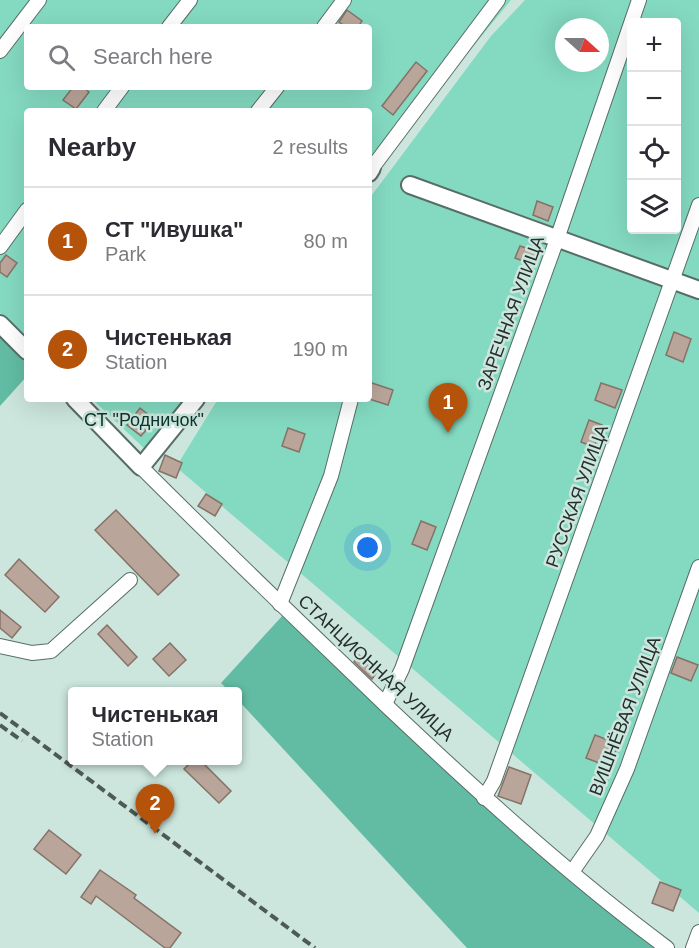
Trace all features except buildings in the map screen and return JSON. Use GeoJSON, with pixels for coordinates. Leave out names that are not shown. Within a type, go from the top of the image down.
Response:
{"type":"FeatureCollection","features":[{"type":"Feature","properties":{"kind":"street"},"geometry":{"type":"LineString","coordinates":[[0,51],[39,0]]}},
{"type":"Feature","properties":{"kind":"street"},"geometry":{"type":"LineString","coordinates":[[171,24],[190,0]]}},
{"type":"Feature","properties":{"kind":"street"},"geometry":{"type":"LineString","coordinates":[[326,24],[344,0]]}},
{"type":"Feature","properties":{"kind":"street"},"geometry":{"type":"LineString","coordinates":[[372,169],[498,0]]}},
{"type":"Feature","properties":{"kind":"street","name":"ЗАРЕЧНАЯ УЛИЦА"},"geometry":{"type":"LineString","coordinates":[[385,704],[402,669],[639,0]]}},
{"type":"Feature","properties":{"kind":"street"},"geometry":{"type":"LineString","coordinates":[[106,108],[120,90]]}},
{"type":"Feature","properties":{"kind":"street"},"geometry":{"type":"LineString","coordinates":[[260,108],[275,90]]}},
{"type":"Feature","properties":{"kind":"street"},"geometry":{"type":"LineString","coordinates":[[410,185],[699,290]]}},
{"type":"Feature","properties":{"kind":"street","name":"РУССКАЯ УЛИЦА"},"geometry":{"type":"LineString","coordinates":[[484,798],[494,781],[699,205]]}},
{"type":"Feature","properties":{"kind":"street"},"geometry":{"type":"LineString","coordinates":[[0,247],[24,214]]}},
{"type":"Feature","properties":{"kind":"street"},"geometry":{"type":"LineString","coordinates":[[0,324],[24,348]]}},
{"type":"Feature","properties":{"kind":"street","name":"СТАНЦИОННАЯ УЛИЦА"},"geometry":{"type":"LineString","coordinates":[[78,402],[280,604],[484,798],[624,916],[667,948]]}},
{"type":"Feature","properties":{"kind":"street"},"geometry":{"type":"LineString","coordinates":[[141,467],[194,402]]}},
{"type":"Feature","properties":{"kind":"street"},"geometry":{"type":"LineString","coordinates":[[280,604],[331,476],[350,402]]}},
{"type":"Feature","properties":{"kind":"street","name":"ВИШНЁВАЯ УЛИЦА"},"geometry":{"type":"LineString","coordinates":[[572,872],[597,836],[627,769],[699,567]]}},
{"type":"Feature","properties":{"kind":"street"},"geometry":{"type":"LineString","coordinates":[[0,646],[32,653],[51,651],[130,580]]}},
{"type":"Feature","properties":{"kind":"street"},"geometry":{"type":"LineString","coordinates":[[693,948],[699,932]]}},
{"type":"Feature","properties":{"kind":"green space"},"geometry":{"type":"Polygon","coordinates":[[[0,0],[511,0],[372,170],[372,108],[24,108],[24,335],[0,313],[0,0]]]}},
{"type":"Feature","properties":{"kind":"green space"},"geometry":{"type":"Polygon","coordinates":[[[525,0],[699,0],[699,913],[176,467],[216,402],[372,402],[372,195],[491,36],[525,0]]]}},
{"type":"Feature","properties":{"kind":"green space"},"geometry":{"type":"Polygon","coordinates":[[[0,333],[24,359],[24,379],[0,406],[0,333]]]}},
{"type":"Feature","properties":{"kind":"green space","name":"СТ \"Родничок\""},"geometry":{"type":"Polygon","coordinates":[[[95,402],[187,402],[147,451],[95,402]]]}},
{"type":"Feature","properties":{"kind":"green space"},"geometry":{"type":"Polygon","coordinates":[[[284,614],[482,801],[657,948],[467,948],[242,704],[242,687],[225,687],[221,683],[284,614]]]}},
{"type":"Feature","properties":{"kind":"railway"},"geometry":{"type":"LineString","coordinates":[[0,713],[68,764]]}},
{"type":"Feature","properties":{"kind":"railway"},"geometry":{"type":"LineString","coordinates":[[0,725],[22,741]]}},
{"type":"Feature","properties":{"kind":"railway"},"geometry":{"type":"LineString","coordinates":[[70,765],[315,948]]}},
{"type":"Feature","properties":{"kind":"place","name":"СТ \"Ивушка\""},"geometry":{"type":"Point","coordinates":[448,433]}},
{"type":"Feature","properties":{"kind":"place","name":"Чистенькая"},"geometry":{"type":"Point","coordinates":[155,834]}}]}
